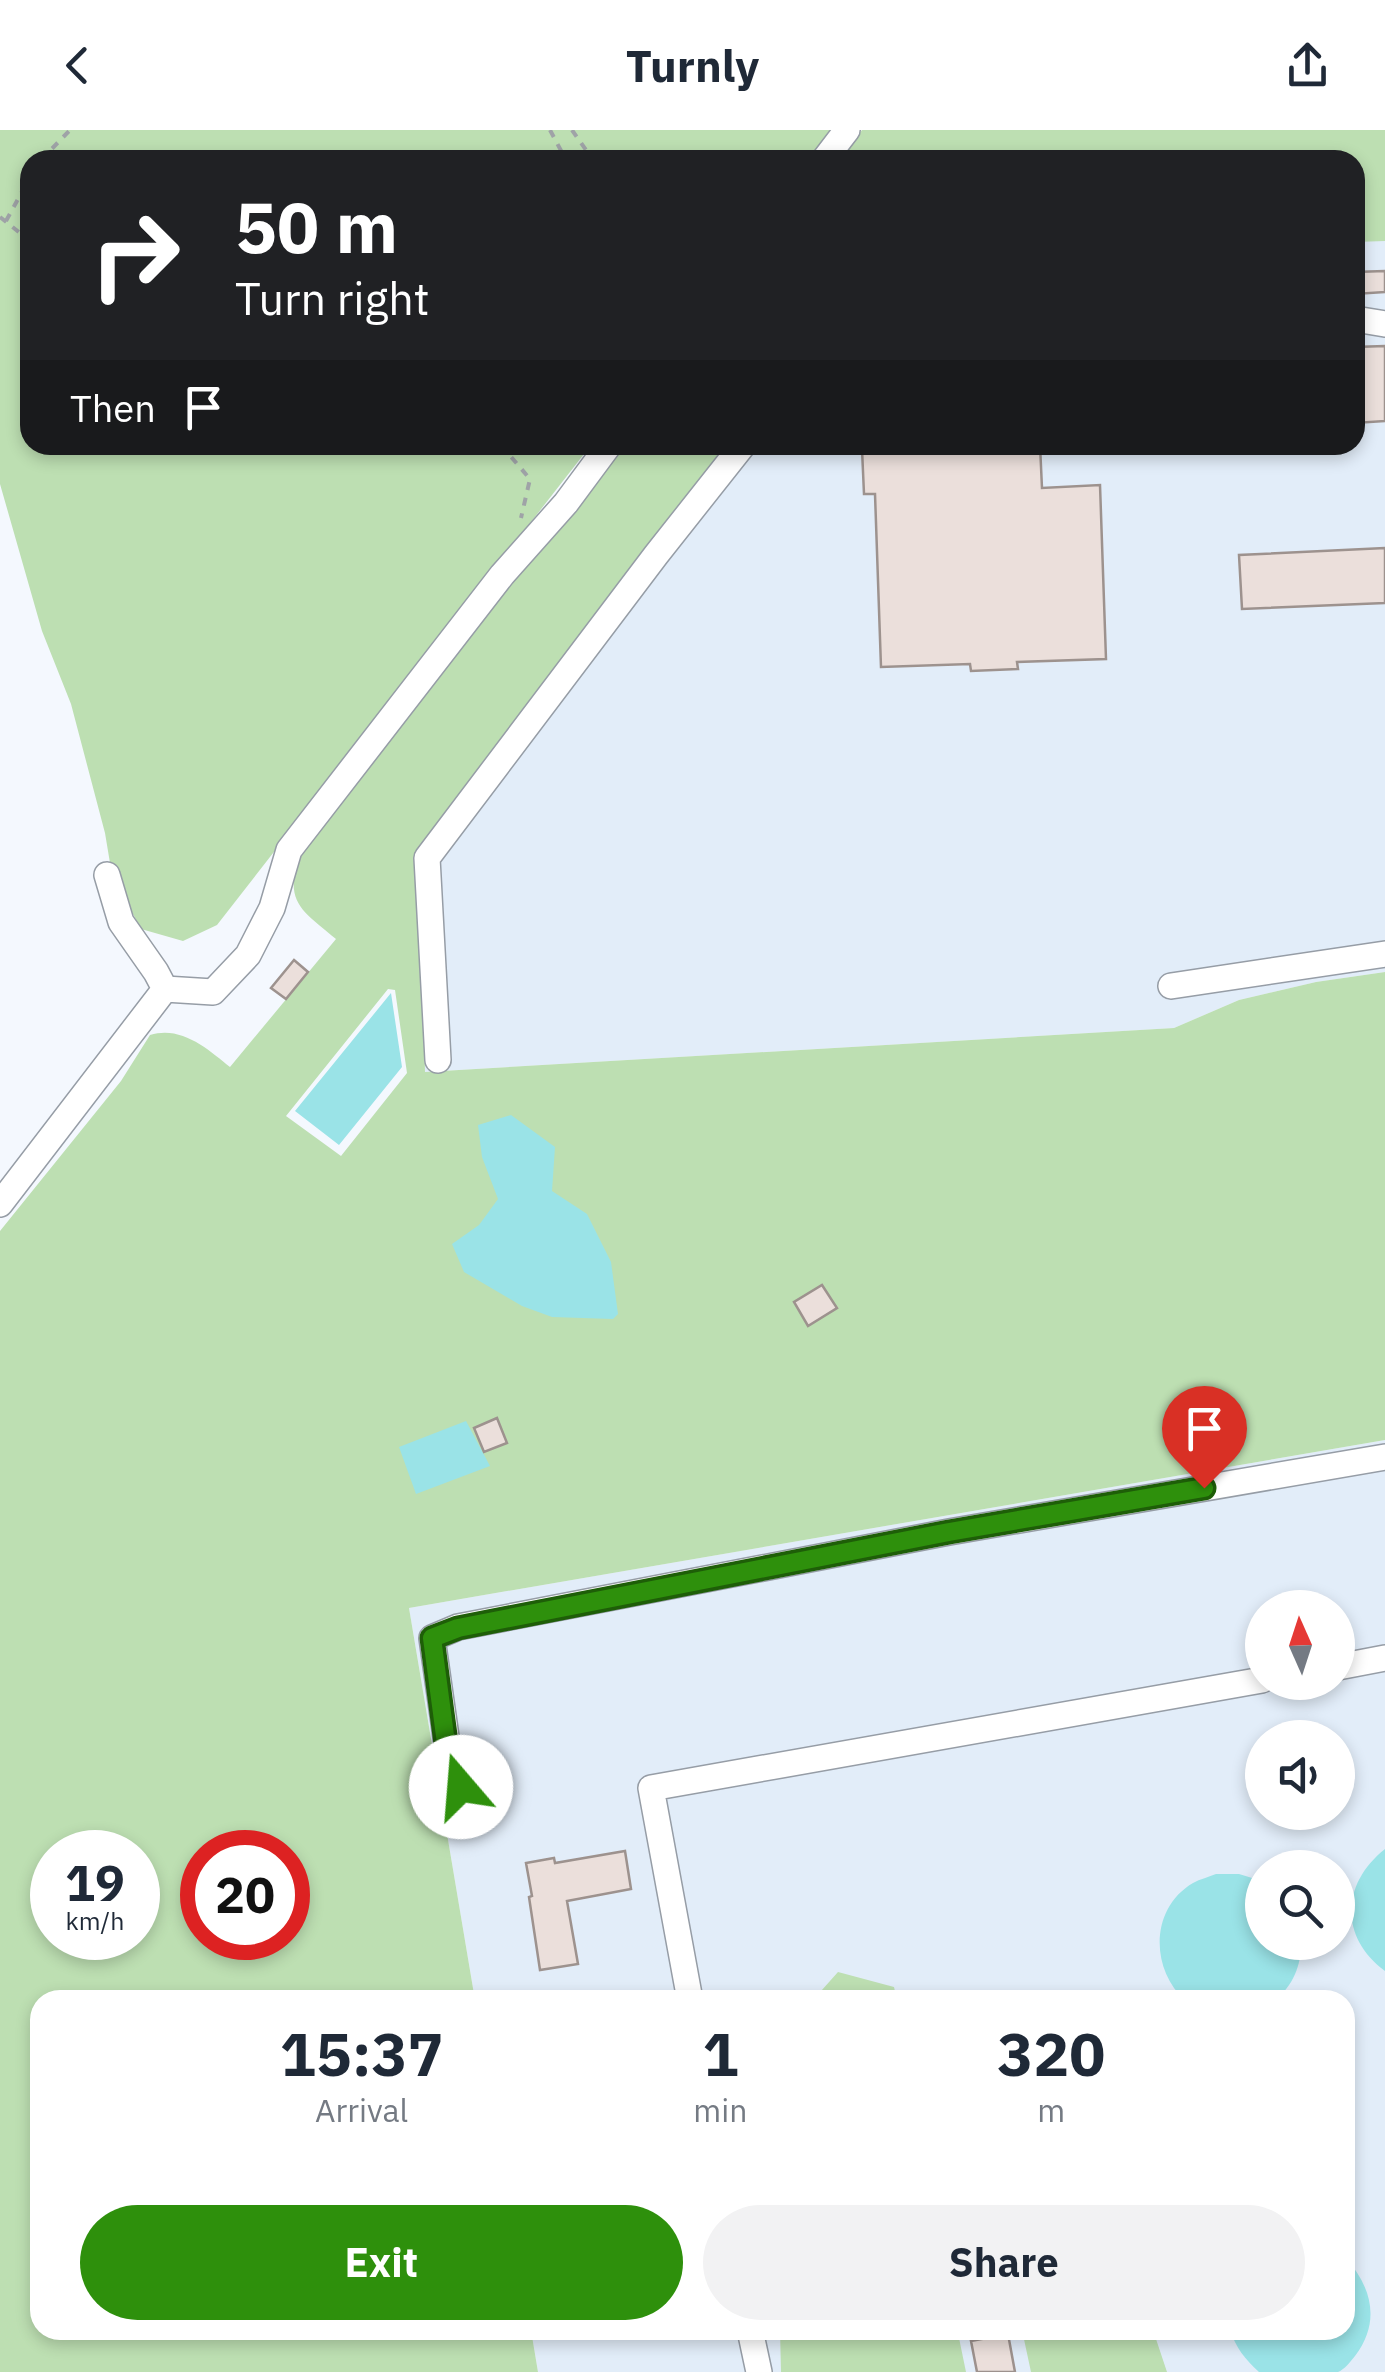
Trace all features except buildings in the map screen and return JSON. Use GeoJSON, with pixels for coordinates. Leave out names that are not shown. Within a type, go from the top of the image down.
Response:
{"type":"FeatureCollection","features":[{"type":"Feature","properties":{"kind":"lane"},"geometry":{"type":"LineString","coordinates":[[832,150],[847,130]]}},
{"type":"Feature","properties":{"kind":"lane"},"geometry":{"type":"LineString","coordinates":[[164,989],[213,992],[248,954],[272,908],[289,850],[490,590],[601,455]]}},
{"type":"Feature","properties":{"kind":"lane"},"geometry":{"type":"LineString","coordinates":[[438,1060],[427,858],[735,455]]}},
{"type":"Feature","properties":{"kind":"lane"},"geometry":{"type":"LineString","coordinates":[[106,875],[121,922],[164,989]]}},
{"type":"Feature","properties":{"kind":"lane"},"geometry":{"type":"LineString","coordinates":[[1170,986],[1385,954]]}},
{"type":"Feature","properties":{"kind":"lane"},"geometry":{"type":"LineString","coordinates":[[0,1204],[164,989]]}},
{"type":"Feature","properties":{"kind":"lane"},"geometry":{"type":"LineString","coordinates":[[474,1816],[448,1758],[432,1638],[458,1628],[949,1532],[1385,1456]]}},
{"type":"Feature","properties":{"kind":"lane"},"geometry":{"type":"LineString","coordinates":[[1355,1664],[1385,1658]]}},
{"type":"Feature","properties":{"kind":"lane"},"geometry":{"type":"LineString","coordinates":[[688,1990],[652,1788],[1245,1683]]}},
{"type":"Feature","properties":{"kind":"lane"},"geometry":{"type":"LineString","coordinates":[[752,2340],[758,2372]]}},
{"type":"Feature","properties":{"kind":"path"},"geometry":{"type":"LineString","coordinates":[[51,150],[70,130]]}},
{"type":"Feature","properties":{"kind":"path"},"geometry":{"type":"LineString","coordinates":[[6,222],[20,196]]}},
{"type":"Feature","properties":{"kind":"path"},"geometry":{"type":"LineString","coordinates":[[0,216],[20,233]]}},
{"type":"Feature","properties":{"kind":"path"},"geometry":{"type":"LineString","coordinates":[[509,455],[530,480],[520,523],[528,546]]}},
{"type":"Feature","properties":{"kind":"shaded area"},"geometry":{"type":"Polygon","coordinates":[[[1385,234],[1385,972],[1316,982],[1239,1000],[1174,1028],[425,1072],[420,852],[718,455],[1365,455],[1365,235],[1385,234]]]}},
{"type":"Feature","properties":{"kind":"shaded area"},"geometry":{"type":"Polygon","coordinates":[[[1385,1440],[1385,2372],[538,2372],[533,2340],[1355,2340],[1355,1990],[473,1990],[409,1608],[1385,1440]]]}},
{"type":"Feature","properties":{"kind":"green space"},"geometry":{"type":"Polygon","coordinates":[[[0,130],[835,130],[820,150],[20,150],[20,455],[583,455],[217,925],[183,941],[141,929],[112,875],[71,704],[42,631],[0,484],[0,130]]]}},
{"type":"Feature","properties":{"kind":"green space"},"geometry":{"type":"Polygon","coordinates":[[[862,130],[1385,130],[1385,241],[1365,242],[1365,150],[846,150],[862,130]]]}},
{"type":"Feature","properties":{"kind":"green space"},"geometry":{"type":"Polygon","coordinates":[[[609,455],[718,455],[420,852],[425,1072],[1174,1028],[1239,1000],[1316,982],[1385,972],[1385,1440],[409,1608],[473,1990],[30,1990],[30,2340],[533,2340],[538,2372],[0,2372],[0,1231],[121,1081],[150,1035],[183,1036],[230,1067],[336,939],[299,904],[294,883],[300,853],[609,455]],[[388,989],[286,1116],[341,1156],[407,1073],[395,990],[388,989]]]}},
{"type":"Feature","properties":{"kind":"green space"},"geometry":{"type":"Polygon","coordinates":[[[838,1972],[895,1990],[822,1990],[838,1972]]]}},
{"type":"Feature","properties":{"kind":"green space"},"geometry":{"type":"Polygon","coordinates":[[[780,2340],[959,2340],[966,2372],[781,2372],[780,2340]]]}},
{"type":"Feature","properties":{"kind":"green space"},"geometry":{"type":"Polygon","coordinates":[[[1024,2340],[1156,2340],[1167,2372],[1031,2372],[1024,2340]]]}},
{"type":"Feature","properties":{"kind":"water"},"geometry":{"type":"Polygon","coordinates":[[[391,993],[402,1067],[339,1145],[295,1111],[391,993]]]}},
{"type":"Feature","properties":{"kind":"water"},"geometry":{"type":"Polygon","coordinates":[[[511,1115],[555,1147],[552,1191],[587,1214],[611,1262],[618,1314],[613,1319],[552,1317],[522,1306],[464,1272],[452,1244],[479,1225],[498,1199],[482,1157],[478,1125],[511,1115]]]}},
{"type":"Feature","properties":{"kind":"water"},"geometry":{"type":"Polygon","coordinates":[[[466,1421],[490,1466],[416,1494],[399,1447],[466,1421]]]}},
{"type":"Feature","properties":{"kind":"water"},"geometry":{"type":"Polygon","coordinates":[[[1385,1849],[1385,1971],[1359,1943],[1355,1932],[1355,1891],[1370,1863],[1385,1849]]]}},
{"type":"Feature","properties":{"kind":"water"},"geometry":{"type":"Polygon","coordinates":[[[1216,1874],[1245,1876],[1245,1960],[1300,1960],[1287,1988],[1177,1990],[1165,1972],[1160,1939],[1162,1923],[1179,1894],[1193,1883],[1216,1874]]]}},
{"type":"Feature","properties":{"kind":"water"},"geometry":{"type":"Polygon","coordinates":[[[1355,2270],[1362,2280],[1370,2305],[1368,2330],[1355,2356],[1338,2372],[1259,2372],[1235,2342],[1355,2340],[1355,2270]]]}},
{"type":"Feature","properties":{"kind":"route"},"geometry":{"type":"LineString","coordinates":[[461,1787],[448,1758],[432,1638],[458,1628],[949,1532],[1204,1488]]}}]}
